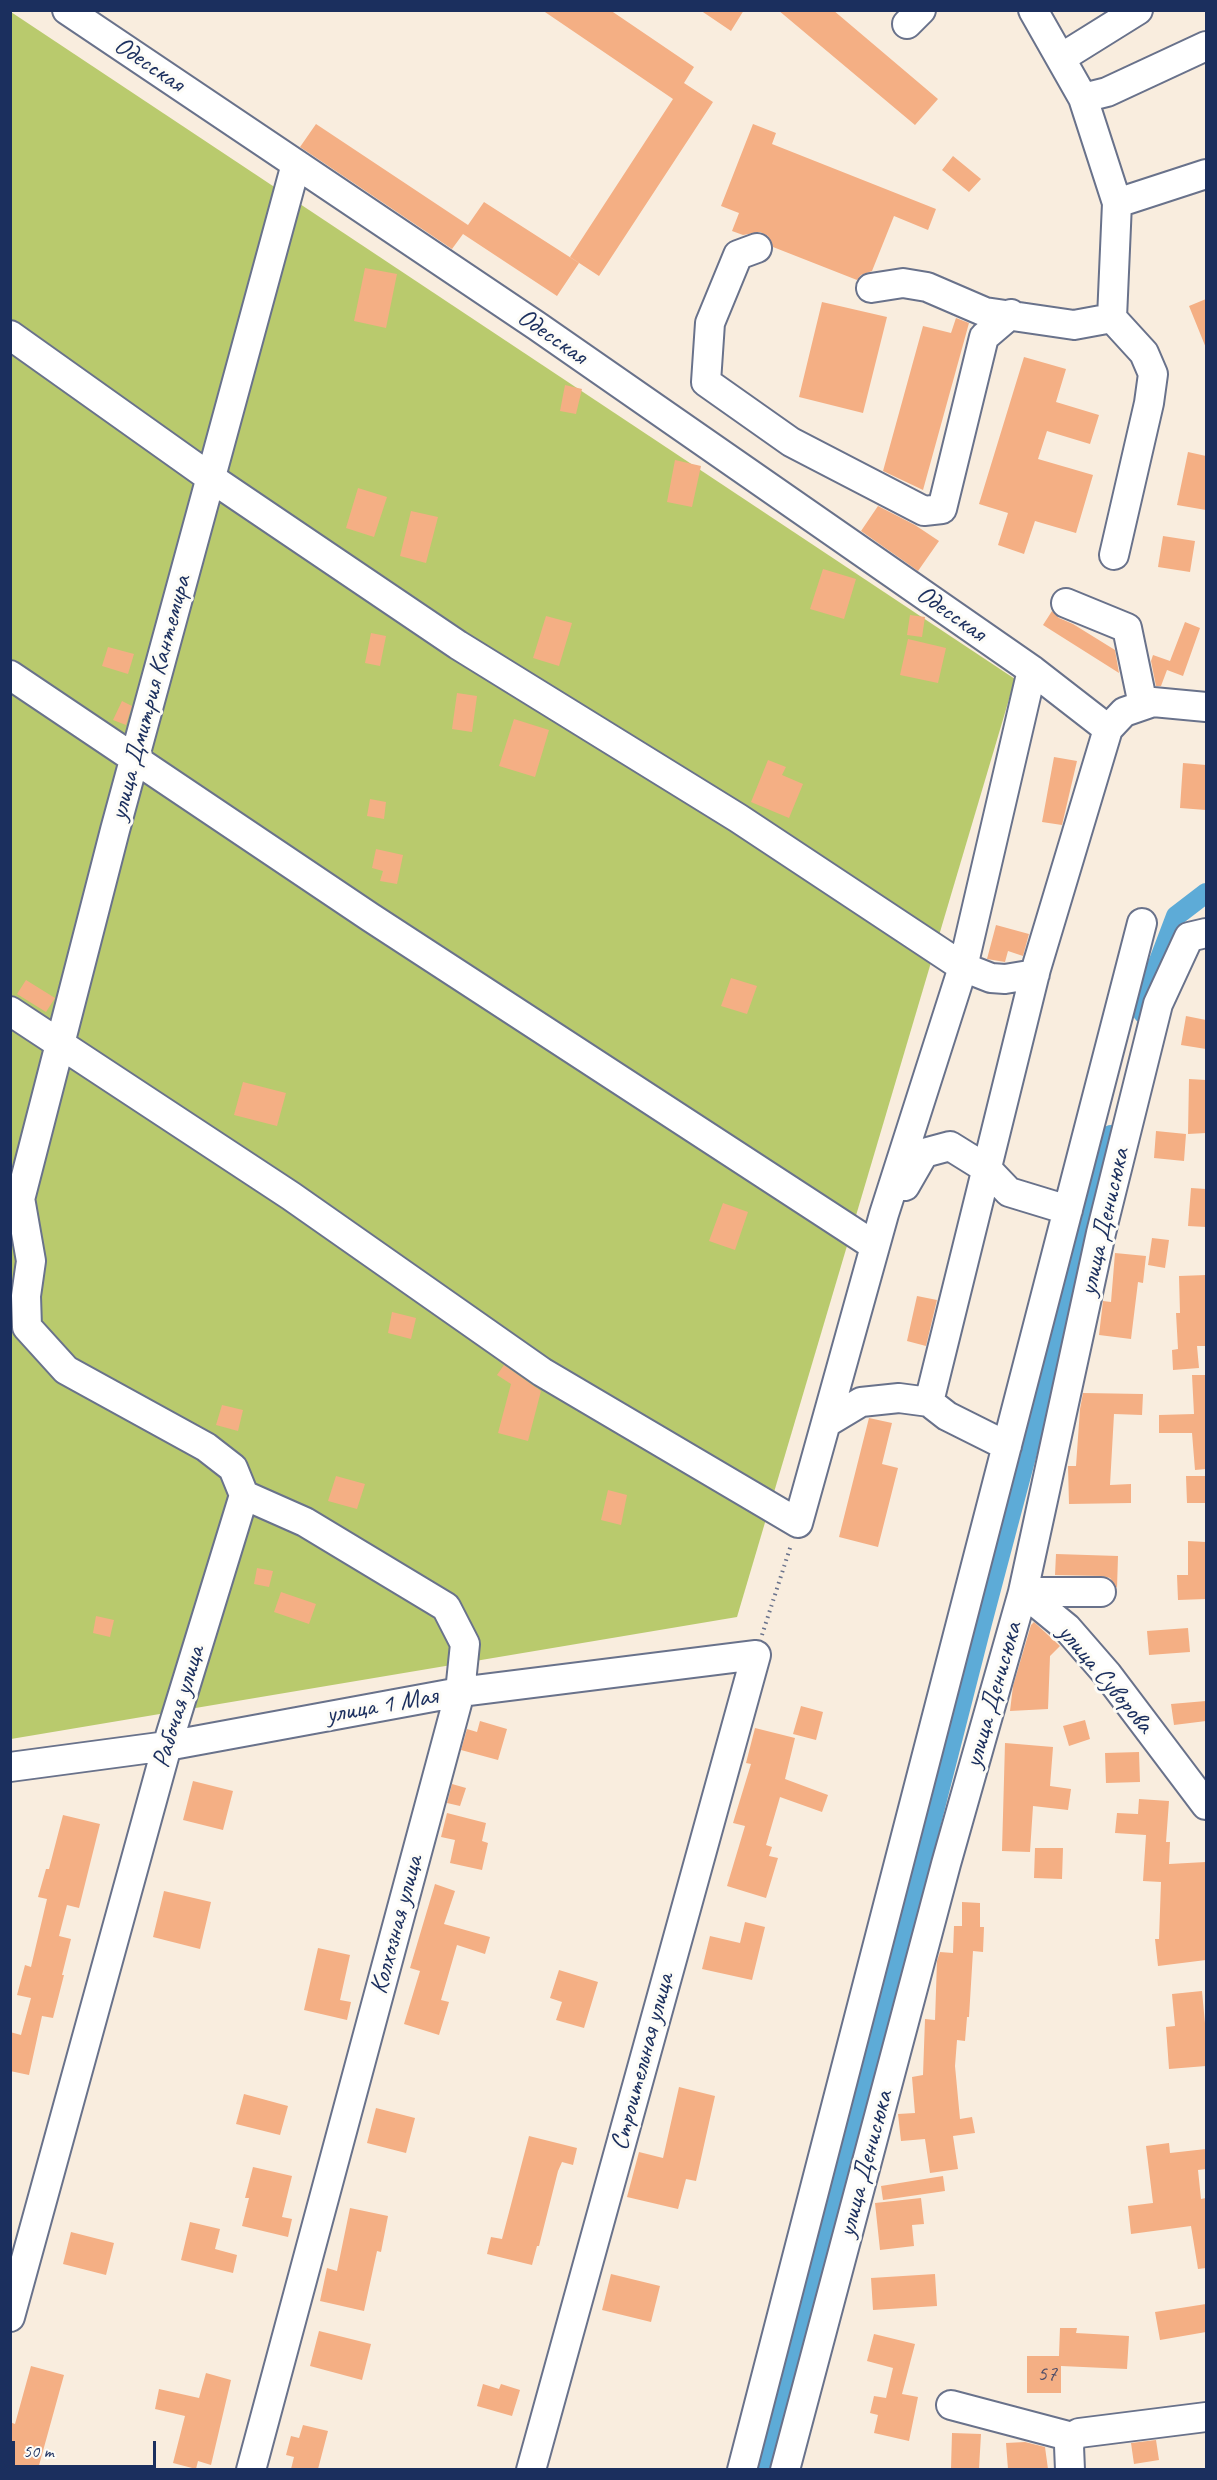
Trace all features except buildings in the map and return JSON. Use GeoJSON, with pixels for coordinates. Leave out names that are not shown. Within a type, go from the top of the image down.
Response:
{"type":"FeatureCollection","features":[{"type":"Feature","properties":{"kind":"street","name":"Одесская"},"geometry":{"type":"LineString","coordinates":[[67,10],[527,319],[1032,670],[1108,729]]}},
{"type":"Feature","properties":{"kind":"street"},"geometry":{"type":"LineString","coordinates":[[1033,10],[1083,98],[1117,203],[1112,318],[1144,353],[1153,374],[1149,403],[1114,555]]}},
{"type":"Feature","properties":{"kind":"street"},"geometry":{"type":"LineString","coordinates":[[1061,58],[1138,10]]}},
{"type":"Feature","properties":{"kind":"street"},"geometry":{"type":"LineString","coordinates":[[1083,98],[1107,92],[1206,46]]}},
{"type":"Feature","properties":{"kind":"street","name":"улица Дмитрия Кантемира"},"geometry":{"type":"LineString","coordinates":[[10,1234],[135,757],[296,164]]}},
{"type":"Feature","properties":{"kind":"street"},"geometry":{"type":"LineString","coordinates":[[1117,203],[1206,174]]}},
{"type":"Feature","properties":{"kind":"street"},"geometry":{"type":"LineString","coordinates":[[757,248],[738,255],[710,323],[706,382],[791,442],[924,511],[942,509],[984,337],[1011,314]]}},
{"type":"Feature","properties":{"kind":"street"},"geometry":{"type":"LineString","coordinates":[[871,288],[911,284],[927,287],[985,312],[1074,325],[1112,318]]}},
{"type":"Feature","properties":{"kind":"street"},"geometry":{"type":"LineString","coordinates":[[10,335],[211,478],[458,645],[738,818],[963,967],[991,978],[1005,979],[1035,974]]}},
{"type":"Feature","properties":{"kind":"street"},"geometry":{"type":"LineString","coordinates":[[1065,603],[1127,628],[1143,705]]}},
{"type":"Feature","properties":{"kind":"street"},"geometry":{"type":"LineString","coordinates":[[10,1011],[291,1196],[542,1372],[798,1523],[884,1214],[963,967],[1032,670]]}},
{"type":"Feature","properties":{"kind":"street"},"geometry":{"type":"LineString","coordinates":[[10,675],[380,923],[875,1246]]}},
{"type":"Feature","properties":{"kind":"street"},"geometry":{"type":"LineString","coordinates":[[930,1402],[1035,974],[1108,729],[1124,712],[1153,702],[1206,707]]}},
{"type":"Feature","properties":{"kind":"street"},"geometry":{"type":"LineString","coordinates":[[742,2469],[1142,923]]}},
{"type":"Feature","properties":{"kind":"street","name":"улица Денисюка"},"geometry":{"type":"LineString","coordinates":[[785,2469],[943,1876],[1023,1592],[1101,1233],[1158,1004],[1189,937],[1206,933]]}},
{"type":"Feature","properties":{"kind":"street"},"geometry":{"type":"LineString","coordinates":[[884,1214],[924,1153],[950,1146],[987,1169],[1009,1192],[1068,1210]]}},
{"type":"Feature","properties":{"kind":"street"},"geometry":{"type":"LineString","coordinates":[[20,1198],[31,1261],[26,1296],[27,1327],[66,1370],[206,1447],[233,1468],[244,1495]]}},
{"type":"Feature","properties":{"kind":"street"},"geometry":{"type":"LineString","coordinates":[[826,1423],[861,1402],[899,1398],[930,1402],[947,1416],[1007,1446]]}},
{"type":"Feature","properties":{"kind":"street","name":"Колхозная улица"},"geometry":{"type":"LineString","coordinates":[[244,1495],[305,1522],[446,1607],[465,1644],[460,1692],[250,2469]]}},
{"type":"Feature","properties":{"kind":"street","name":"Рабочая улица"},"geometry":{"type":"LineString","coordinates":[[10,2317],[167,1746],[244,1495]]}},
{"type":"Feature","properties":{"kind":"street","name":"улица Суворова"},"geometry":{"type":"LineString","coordinates":[[1023,1592],[1101,1592]]}},
{"type":"Feature","properties":{"kind":"street","name":"улица Суворова"},"geometry":{"type":"LineString","coordinates":[[1023,1592],[1067,1628],[1107,1674],[1206,1805]]}},
{"type":"Feature","properties":{"kind":"street","name":"улица 1 Мая"},"geometry":{"type":"LineString","coordinates":[[10,1767],[167,1746],[460,1692],[756,1655]]}},
{"type":"Feature","properties":{"kind":"street","name":"Строительная улица"},"geometry":{"type":"LineString","coordinates":[[531,2469],[756,1655]]}},
{"type":"Feature","properties":{"kind":"street"},"geometry":{"type":"LineString","coordinates":[[951,2405],[1072,2437],[1090,2431],[1206,2417]]}},
{"type":"Feature","properties":{"kind":"street"},"geometry":{"type":"LineString","coordinates":[[1070,2469],[1069,2446],[1072,2437]]}},
{"type":"Feature","properties":{"kind":"path"},"geometry":{"type":"LineString","coordinates":[[756,1655],[798,1523]]}},
{"type":"Feature","properties":{"kind":"green space"},"geometry":{"type":"Polygon","coordinates":[[[11,12],[1015,679],[737,1617],[11,1739],[11,12]]]}},
{"type":"Feature","properties":{"kind":"waterway"},"geometry":{"type":"LineString","coordinates":[[1143,1013],[1154,974],[1176,916],[1206,893]]}},
{"type":"Feature","properties":{"kind":"waterway"},"geometry":{"type":"LineString","coordinates":[[766,2470],[982,1623],[1111,1135]]}}]}
